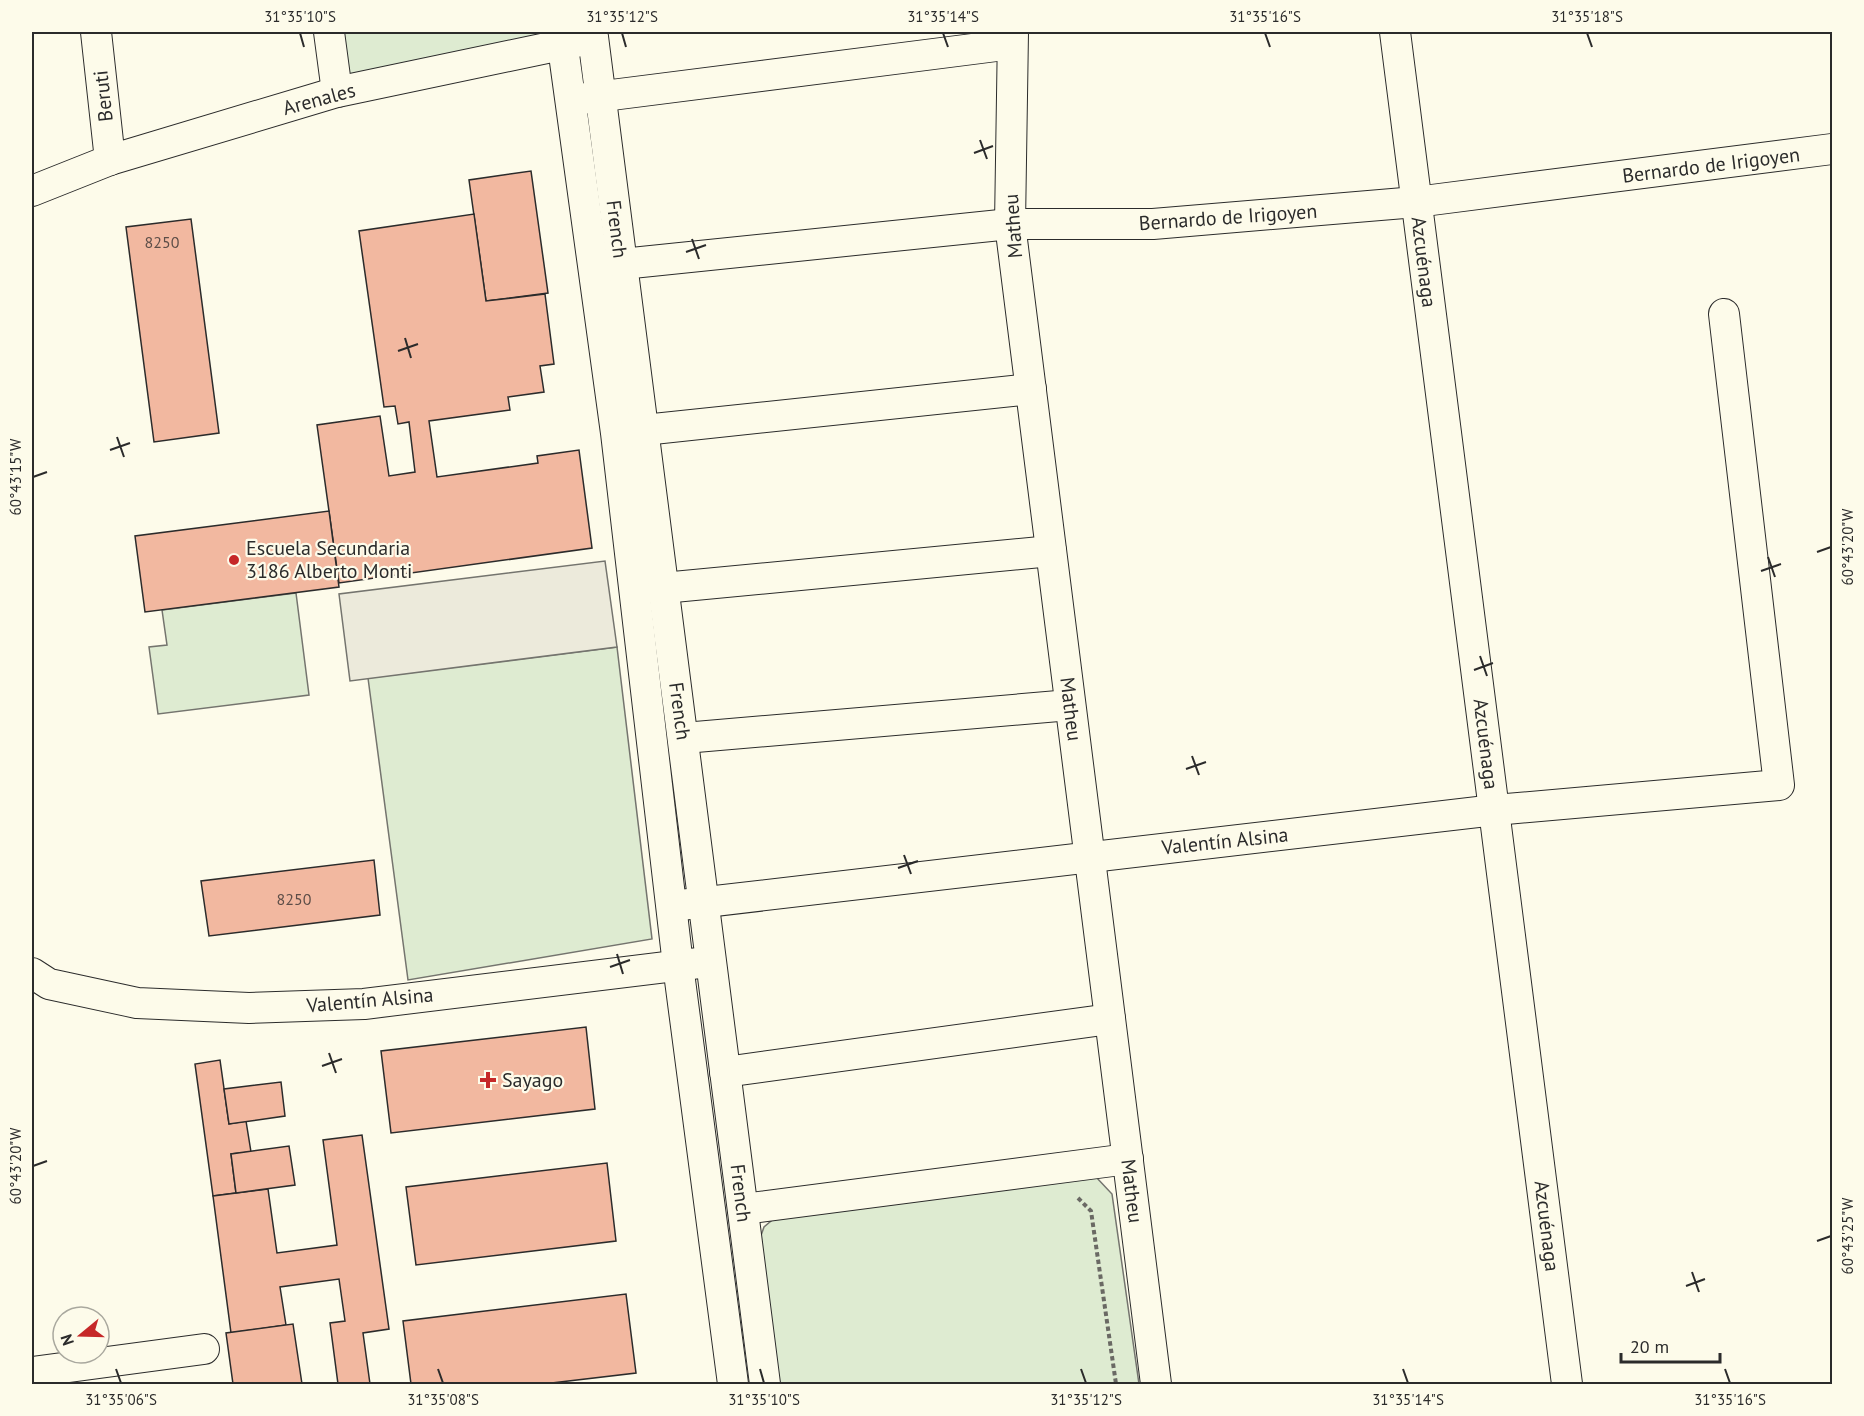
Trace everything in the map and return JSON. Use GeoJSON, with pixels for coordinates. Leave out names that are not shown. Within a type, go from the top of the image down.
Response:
{"type":"FeatureCollection","features":[{"type":"Feature","properties":{"kind":"street","name":"Beruti"},"geometry":{"type":"LineString","coordinates":[[96,32],[110,160]]}},
{"type":"Feature","properties":{"kind":"street"},"geometry":{"type":"LineString","coordinates":[[329,32],[337,92]]}},
{"type":"Feature","properties":{"kind":"street","name":"Azcuénaga"},"geometry":{"type":"LineString","coordinates":[[1395,32],[1568,1384]]}},
{"type":"Feature","properties":{"kind":"street","name":"Arenales"},"geometry":{"type":"LineString","coordinates":[[32,191],[110,160],[337,92],[563,47],[603,34]]}},
{"type":"Feature","properties":{"kind":"street","name":"French"},"geometry":{"type":"LineString","coordinates":[[603,34],[600,97],[622,264],[630,432],[672,906],[733,1384]]}},
{"type":"Feature","properties":{"kind":"street"},"geometry":{"type":"LineString","coordinates":[[571,100],[1012,38]]}},
{"type":"Feature","properties":{"kind":"street","name":"Matheu"},"geometry":{"type":"LineString","coordinates":[[1012,38],[1010,224],[1156,1384]]}},
{"type":"Feature","properties":{"kind":"street","name":"French"},"geometry":{"type":"LineString","coordinates":[[563,47],[630,432],[663,588],[765,1384]]}},
{"type":"Feature","properties":{"kind":"street","name":"Bernardo de Irigoyen"},"geometry":{"type":"LineString","coordinates":[[622,264],[1010,224],[1153,225],[1416,202],[1833,149]]}},
{"type":"Feature","properties":{"kind":"street","name":"Valentín Alsina"},"geometry":{"type":"LineString","coordinates":[[672,906],[1495,810],[1779,785],[1724,314]]}},
{"type":"Feature","properties":{"kind":"street"},"geometry":{"type":"LineString","coordinates":[[630,432],[1031,389]]}},
{"type":"Feature","properties":{"kind":"street"},"geometry":{"type":"LineString","coordinates":[[663,588],[1051,551]]}},
{"type":"Feature","properties":{"kind":"street"},"geometry":{"type":"LineString","coordinates":[[684,738],[1071,705]]}},
{"type":"Feature","properties":{"kind":"street","name":"Valentín Alsina"},"geometry":{"type":"LineString","coordinates":[[32,974],[49,984],[137,1003],[249,1008],[364,1004],[711,962]]}},
{"type":"Feature","properties":{"kind":"street"},"geometry":{"type":"LineString","coordinates":[[725,1072],[1110,1018]]}},
{"type":"Feature","properties":{"kind":"street"},"geometry":{"type":"LineString","coordinates":[[743,1209],[1128,1159]]}},
{"type":"Feature","properties":{"kind":"street"},"geometry":{"type":"LineString","coordinates":[[32,1365],[204,1349]]}},
{"type":"Feature","properties":{"kind":"path"},"geometry":{"type":"LineString","coordinates":[[1070,1195],[1077,1196],[1091,1211],[1116,1384]]}},
{"type":"Feature","properties":{"kind":"green space"},"geometry":{"type":"Polygon","coordinates":[[[329,32],[606,32],[337,92],[329,32]]]}},
{"type":"Feature","properties":{"kind":"green space"},"geometry":{"type":"Polygon","coordinates":[[[296,593],[309,695],[158,714],[149,647],[167,645],[162,610],[296,593]]]}},
{"type":"Feature","properties":{"kind":"green space"},"geometry":{"type":"Polygon","coordinates":[[[617,647],[652,939],[408,980],[368,678],[617,647]]]}},
{"type":"Feature","properties":{"kind":"green space"},"geometry":{"type":"Polygon","coordinates":[[[1096,1177],[1112,1194],[1139,1384],[775,1384],[758,1244],[764,1227],[783,1211],[1096,1177]]]}},
{"type":"Feature","properties":{"kind":"shaded area"},"geometry":{"type":"Polygon","coordinates":[[[605,561],[617,647],[350,681],[339,594],[605,561]]]}},
{"type":"Feature","properties":{"kind":"building"},"geometry":{"type":"Polygon","coordinates":[[[531,171],[548,293],[486,301],[469,180],[531,171]]]}},
{"type":"Feature","properties":{"kind":"building"},"geometry":{"type":"Polygon","coordinates":[[[474,214],[486,301],[545,294],[554,364],[540,366],[544,392],[508,397],[510,410],[429,421],[437,477],[538,463],[537,456],[579,450],[592,548],[339,583],[317,425],[380,416],[389,476],[415,472],[409,422],[398,424],[395,406],[384,407],[359,231],[474,214]]]}},
{"type":"Feature","properties":{"kind":"building"},"geometry":{"type":"Polygon","coordinates":[[[191,219],[219,433],[154,442],[126,227],[191,219]]]}},
{"type":"Feature","properties":{"kind":"building"},"geometry":{"type":"Polygon","coordinates":[[[329,511],[339,587],[145,612],[135,536],[329,511]]]}},
{"type":"Feature","properties":{"kind":"building"},"geometry":{"type":"Polygon","coordinates":[[[374,860],[380,915],[209,936],[201,881],[374,860]]]}},
{"type":"Feature","properties":{"kind":"building","name":"Sayago"},"geometry":{"type":"Polygon","coordinates":[[[586,1027],[595,1109],[391,1133],[381,1051],[586,1027]]]}},
{"type":"Feature","properties":{"kind":"building"},"geometry":{"type":"Polygon","coordinates":[[[220,1060],[229,1124],[246,1121],[251,1152],[231,1154],[236,1193],[213,1196],[195,1064],[220,1060]]]}},
{"type":"Feature","properties":{"kind":"building"},"geometry":{"type":"Polygon","coordinates":[[[281,1082],[285,1116],[229,1124],[224,1089],[281,1082]]]}},
{"type":"Feature","properties":{"kind":"building"},"geometry":{"type":"Polygon","coordinates":[[[362,1135],[389,1329],[363,1333],[370,1384],[338,1384],[330,1323],[345,1321],[339,1279],[280,1287],[286,1325],[231,1333],[213,1196],[268,1189],[277,1253],[337,1245],[323,1140],[362,1135]]]}},
{"type":"Feature","properties":{"kind":"building"},"geometry":{"type":"Polygon","coordinates":[[[289,1146],[295,1185],[236,1193],[231,1154],[289,1146]]]}},
{"type":"Feature","properties":{"kind":"building"},"geometry":{"type":"Polygon","coordinates":[[[607,1163],[616,1241],[416,1265],[406,1187],[607,1163]]]}},
{"type":"Feature","properties":{"kind":"building"},"geometry":{"type":"Polygon","coordinates":[[[626,1294],[636,1373],[543,1384],[411,1384],[403,1321],[626,1294]]]}},
{"type":"Feature","properties":{"kind":"building"},"geometry":{"type":"Polygon","coordinates":[[[293,1324],[302,1384],[233,1384],[226,1333],[293,1324]]]}},
{"type":"Feature","properties":{"kind":"place","name":"Escuela Secundaria 3186 Alberto Monti"},"geometry":{"type":"Point","coordinates":[234,560]}},
{"type":"Feature","properties":{"kind":"place","name":"Sayago"},"geometry":{"type":"Point","coordinates":[488,1080]}}]}
